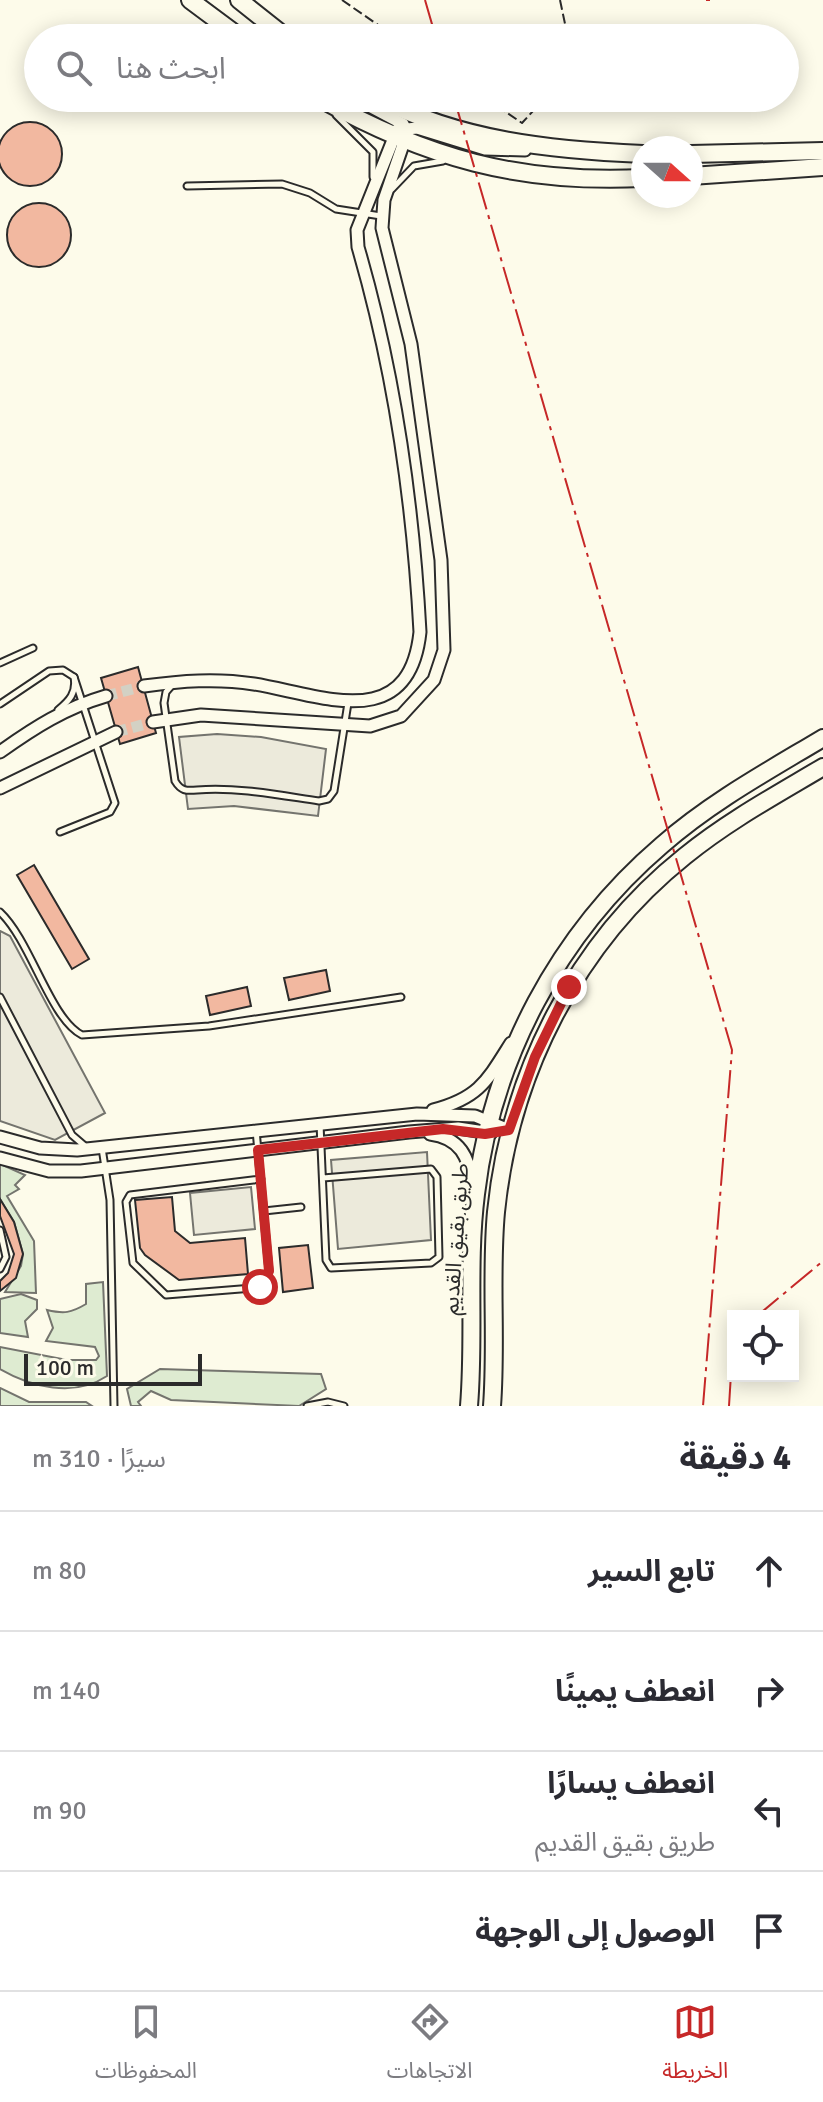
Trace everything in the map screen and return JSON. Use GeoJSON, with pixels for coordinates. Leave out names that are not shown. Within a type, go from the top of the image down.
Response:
{"type":"FeatureCollection","features":[{"type":"Feature","properties":{"kind":"main road"},"geometry":{"type":"LineString","coordinates":[[190,0],[222,24]]}},
{"type":"Feature","properties":{"kind":"main road"},"geometry":{"type":"LineString","coordinates":[[239,0],[269,24]]}},
{"type":"Feature","properties":{"kind":"main road"},"geometry":{"type":"LineString","coordinates":[[349,112],[489,169],[570,179],[631,178]]}},
{"type":"Feature","properties":{"kind":"main road"},"geometry":{"type":"LineString","coordinates":[[408,112],[480,136],[570,151],[631,154]]}},
{"type":"Feature","properties":{"kind":"main road"},"geometry":{"type":"LineString","coordinates":[[703,154],[823,151]]}},
{"type":"Feature","properties":{"kind":"main road"},"geometry":{"type":"LineString","coordinates":[[703,175],[823,167]]}},
{"type":"Feature","properties":{"kind":"main road","name":"طريق بقيق القديم"},"geometry":{"type":"LineString","coordinates":[[469,1406],[469,1284],[476,1195],[487,1126],[530,1012],[555,965],[589,918],[662,844],[734,791],[823,738]]}},
{"type":"Feature","properties":{"kind":"main road","name":"طريق بقيق القديم"},"geometry":{"type":"LineString","coordinates":[[492,1406],[495,1335],[493,1254],[509,1130],[535,1057],[563,998],[621,917],[662,876],[716,832],[823,767]]}},
{"type":"Feature","properties":{"kind":"street"},"geometry":{"type":"LineString","coordinates":[[372,112],[401,135],[485,149],[570,151]]}},
{"type":"Feature","properties":{"kind":"street"},"geometry":{"type":"LineString","coordinates":[[144,686],[177,682],[254,684],[348,703],[379,698],[395,689],[414,664],[420,632],[398,413],[382,330],[358,247],[361,214],[372,185],[401,135]]}},
{"type":"Feature","properties":{"kind":"street"},"geometry":{"type":"LineString","coordinates":[[153,722],[228,715],[344,727],[370,726],[401,716],[434,680],[444,650],[441,560],[411,344],[386,251],[382,216],[401,135]]}},
{"type":"Feature","properties":{"kind":"street"},"geometry":{"type":"LineString","coordinates":[[0,752],[48,718],[106,696]]}},
{"type":"Feature","properties":{"kind":"street"},"geometry":{"type":"LineString","coordinates":[[0,788],[116,732]]}},
{"type":"Feature","properties":{"kind":"street"},"geometry":{"type":"LineString","coordinates":[[0,1137],[57,1150],[96,1148],[417,1114],[458,1103],[479,1090],[530,1012]]}},
{"type":"Feature","properties":{"kind":"street"},"geometry":{"type":"LineString","coordinates":[[417,1114],[509,1130]]}},
{"type":"Feature","properties":{"kind":"street"},"geometry":{"type":"LineString","coordinates":[[0,1158],[49,1171],[106,1169],[409,1132],[487,1126]]}},
{"type":"Feature","properties":{"kind":"street"},"geometry":{"type":"LineString","coordinates":[[409,1132],[444,1136],[461,1148],[469,1162],[476,1195]]}},
{"type":"Feature","properties":{"kind":"lane"},"geometry":{"type":"LineString","coordinates":[[332,112],[373,152],[372,185]]}},
{"type":"Feature","properties":{"kind":"lane"},"geometry":{"type":"LineString","coordinates":[[384,200],[414,166],[431,160],[489,169]]}},
{"type":"Feature","properties":{"kind":"lane"},"geometry":{"type":"LineString","coordinates":[[187,186],[282,184],[310,193],[336,209],[382,216]]}},
{"type":"Feature","properties":{"kind":"lane"},"geometry":{"type":"LineString","coordinates":[[0,663],[33,648]]}},
{"type":"Feature","properties":{"kind":"lane"},"geometry":{"type":"LineString","coordinates":[[0,704],[49,671],[63,670],[74,677],[115,803],[110,812],[60,832]]}},
{"type":"Feature","properties":{"kind":"lane"},"geometry":{"type":"LineString","coordinates":[[48,718],[74,693],[74,677]]}},
{"type":"Feature","properties":{"kind":"lane"},"geometry":{"type":"LineString","coordinates":[[177,682],[169,687],[164,698],[179,788],[241,789],[319,801],[328,799],[334,791],[348,703]]}},
{"type":"Feature","properties":{"kind":"lane"},"geometry":{"type":"LineString","coordinates":[[0,912],[19,933],[66,1023],[82,1035],[209,1026],[401,997]]}},
{"type":"Feature","properties":{"kind":"lane"},"geometry":{"type":"LineString","coordinates":[[0,997],[72,1135],[81,1145],[96,1148],[106,1169],[110,1200],[114,1406]]}},
{"type":"Feature","properties":{"kind":"lane"},"geometry":{"type":"LineString","coordinates":[[320,1123],[326,1260],[331,1268],[431,1263],[439,1257],[437,1177],[431,1169],[323,1178]]}},
{"type":"Feature","properties":{"kind":"lane"},"geometry":{"type":"LineString","coordinates":[[256,1129],[261,1179],[264,1211],[269,1271],[260,1287],[174,1296],[161,1291],[133,1263],[126,1202],[130,1195],[261,1179]]}},
{"type":"Feature","properties":{"kind":"lane"},"geometry":{"type":"LineString","coordinates":[[264,1211],[301,1207]]}},
{"type":"Feature","properties":{"kind":"lane"},"geometry":{"type":"LineString","coordinates":[[0,1230],[6,1257],[0,1269]]}},
{"type":"Feature","properties":{"kind":"lane"},"geometry":{"type":"LineString","coordinates":[[307,1406],[328,1402],[344,1406]]}},
{"type":"Feature","properties":{"kind":"green space"},"geometry":{"type":"Polygon","coordinates":[[[0,1164],[25,1175],[15,1185],[19,1189],[7,1196],[34,1241],[36,1293],[5,1292],[21,1266],[23,1254],[14,1222],[0,1199],[0,1164]]]}},
{"type":"Feature","properties":{"kind":"green space"},"geometry":{"type":"Polygon","coordinates":[[[103,1282],[107,1376],[81,1387],[53,1388],[25,1381],[0,1369],[0,1347],[67,1360],[96,1360],[99,1356],[95,1347],[46,1341],[53,1328],[47,1310],[67,1312],[81,1307],[86,1304],[86,1284],[103,1282]]]}},
{"type":"Feature","properties":{"kind":"green space"},"geometry":{"type":"Polygon","coordinates":[[[21,1294],[37,1300],[37,1309],[25,1321],[28,1337],[0,1333],[0,1299],[21,1294]]]}},
{"type":"Feature","properties":{"kind":"green space"},"geometry":{"type":"Polygon","coordinates":[[[160,1369],[321,1374],[326,1389],[299,1406],[171,1400],[151,1391],[138,1402],[141,1406],[131,1406],[127,1389],[160,1369]]]}},
{"type":"Feature","properties":{"kind":"green space"},"geometry":{"type":"Polygon","coordinates":[[[0,1388],[29,1402],[86,1402],[92,1406],[0,1406],[0,1388]]]}},
{"type":"Feature","properties":{"kind":"shaded area"},"geometry":{"type":"Polygon","coordinates":[[[217,734],[261,737],[326,749],[318,816],[234,806],[188,809],[179,737],[217,734]]]}},
{"type":"Feature","properties":{"kind":"shaded area"},"geometry":{"type":"Polygon","coordinates":[[[0,931],[10,936],[105,1113],[55,1140],[0,1121],[0,931]]]}},
{"type":"Feature","properties":{"kind":"shaded area"},"geometry":{"type":"Polygon","coordinates":[[[427,1152],[431,1240],[338,1249],[331,1160],[427,1152]]]}},
{"type":"Feature","properties":{"kind":"shaded area"},"geometry":{"type":"Polygon","coordinates":[[[251,1187],[255,1229],[194,1235],[190,1193],[251,1187]]]}},
{"type":"Feature","properties":{"kind":"building"},"geometry":{"type":"Polygon","coordinates":[[[24,123],[36,123],[48,128],[61,148],[61,160],[56,172],[36,185],[24,185],[12,180],[-1,160],[-1,148],[4,136],[24,123]]]}},
{"type":"Feature","properties":{"kind":"building"},"geometry":{"type":"Polygon","coordinates":[[[39,203],[57,209],[65,217],[71,235],[65,253],[57,261],[39,267],[21,261],[13,253],[7,235],[13,217],[21,209],[39,203]]]}},
{"type":"Feature","properties":{"kind":"building"},"geometry":{"type":"Polygon","coordinates":[[[138,667],[156,733],[120,744],[101,678],[138,667]]]}},
{"type":"Feature","properties":{"kind":"building"},"geometry":{"type":"Polygon","coordinates":[[[34,865],[89,959],[72,969],[17,875],[34,865]]]}},
{"type":"Feature","properties":{"kind":"building"},"geometry":{"type":"Polygon","coordinates":[[[326,970],[330,991],[289,1000],[284,978],[326,970]]]}},
{"type":"Feature","properties":{"kind":"building"},"geometry":{"type":"Polygon","coordinates":[[[247,987],[251,1006],[210,1015],[206,996],[247,987]]]}},
{"type":"Feature","properties":{"kind":"building"},"geometry":{"type":"Polygon","coordinates":[[[172,1197],[175,1231],[190,1243],[245,1238],[248,1274],[179,1280],[145,1255],[140,1248],[135,1200],[172,1197]]]}},
{"type":"Feature","properties":{"kind":"building"},"geometry":{"type":"Polygon","coordinates":[[[0,1199],[14,1222],[23,1254],[16,1278],[0,1291],[0,1281],[8,1273],[14,1254],[0,1216],[0,1199]]]}},
{"type":"Feature","properties":{"kind":"building"},"geometry":{"type":"Polygon","coordinates":[[[308,1245],[313,1288],[283,1292],[279,1248],[308,1245]]]}},
{"type":"Feature","properties":{"kind":"tunnel"},"geometry":{"type":"LineString","coordinates":[[106,696],[144,686]]}},
{"type":"Feature","properties":{"kind":"tunnel"},"geometry":{"type":"LineString","coordinates":[[116,732],[153,722]]}},
{"type":"Feature","properties":{"kind":"fence"},"geometry":{"type":"LineString","coordinates":[[342,0],[377,24]]}},
{"type":"Feature","properties":{"kind":"fence"},"geometry":{"type":"LineString","coordinates":[[560,0],[565,24]]}},
{"type":"Feature","properties":{"kind":"fence"},"geometry":{"type":"LineString","coordinates":[[506,112],[522,123],[532,112]]}},
{"type":"Feature","properties":{"kind":"power"},"geometry":{"type":"LineString","coordinates":[[425,0],[432,24]]}},
{"type":"Feature","properties":{"kind":"power"},"geometry":{"type":"LineString","coordinates":[[458,112],[732,1050],[703,1406]]}},
{"type":"Feature","properties":{"kind":"power"},"geometry":{"type":"LineString","coordinates":[[764,1310],[823,1261]]}},
{"type":"Feature","properties":{"kind":"power"},"geometry":{"type":"LineString","coordinates":[[729,1406],[730,1382]]}},
{"type":"Feature","properties":{"kind":"route"},"geometry":{"type":"LineString","coordinates":[[260,1287],[269,1271],[258,1150],[443,1129],[458,1128],[485,1134],[509,1130],[535,1057],[569,987]]}}]}
